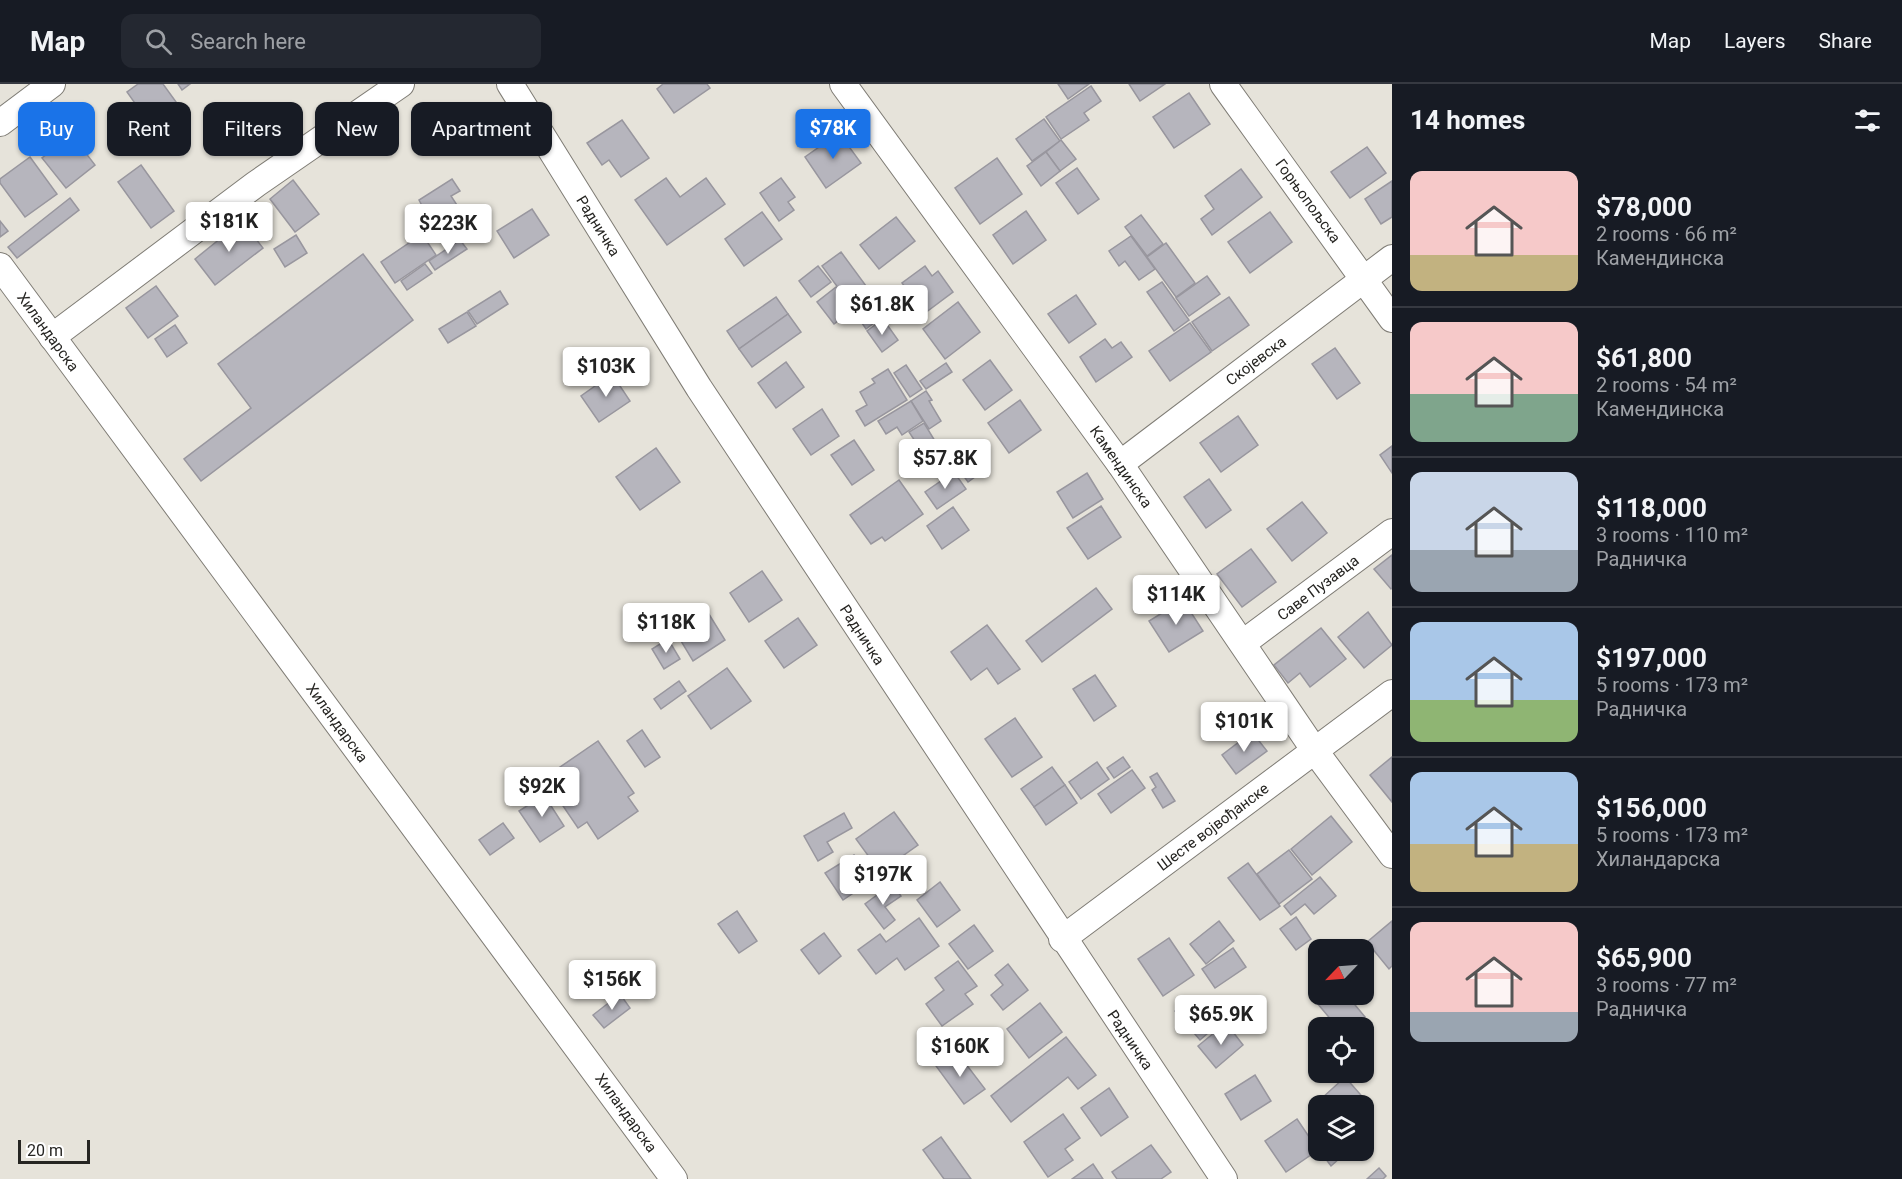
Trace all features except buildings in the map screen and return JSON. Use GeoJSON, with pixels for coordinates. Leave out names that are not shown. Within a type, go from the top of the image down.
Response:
{"type":"FeatureCollection","features":[{"type":"Feature","properties":{"kind":"street"},"geometry":{"type":"LineString","coordinates":[[0,123],[52,84]]}},
{"type":"Feature","properties":{"kind":"street"},"geometry":{"type":"LineString","coordinates":[[52,337],[256,184],[402,84]]}},
{"type":"Feature","properties":{"kind":"street","name":"Радничка"},"geometry":{"type":"LineString","coordinates":[[510,84],[699,388],[1062,939],[1224,1179]]}},
{"type":"Feature","properties":{"kind":"street","name":"Камендинска"},"geometry":{"type":"LineString","coordinates":[[843,84],[1120,464],[1244,643],[1315,751],[1392,855]]}},
{"type":"Feature","properties":{"kind":"street","name":"Горњопољска"},"geometry":{"type":"LineString","coordinates":[[1223,84],[1392,319]]}},
{"type":"Feature","properties":{"kind":"street","name":"Скојевска"},"geometry":{"type":"LineString","coordinates":[[1120,464],[1392,258]]}},
{"type":"Feature","properties":{"kind":"street","name":"Хиландарска"},"geometry":{"type":"LineString","coordinates":[[0,266],[674,1179]]}},
{"type":"Feature","properties":{"kind":"street","name":"Саве Пузавца"},"geometry":{"type":"LineString","coordinates":[[1244,643],[1392,532]]}},
{"type":"Feature","properties":{"kind":"street","name":"Шесте војвођанске"},"geometry":{"type":"LineString","coordinates":[[1062,939],[1392,693]]}}]}
